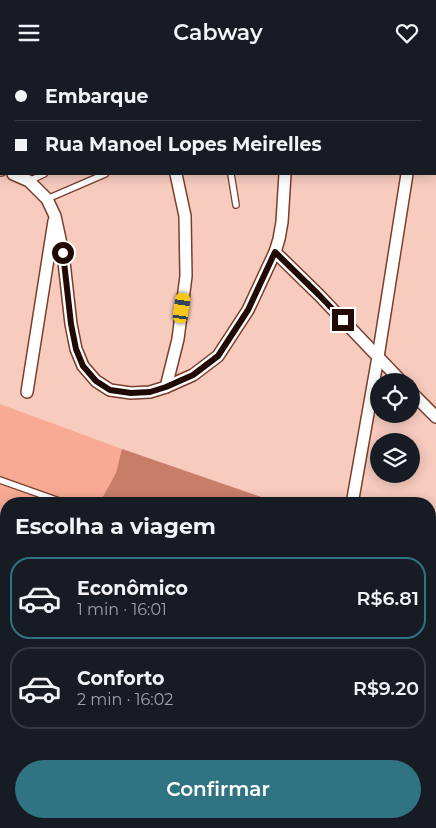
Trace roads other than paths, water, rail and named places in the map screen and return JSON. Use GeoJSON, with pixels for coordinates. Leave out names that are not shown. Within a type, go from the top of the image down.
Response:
{"type":"FeatureCollection","features":[{"type":"Feature","properties":{"kind":"street"},"geometry":{"type":"LineString","coordinates":[[15,175],[29,181],[47,199],[54,217],[63,253],[71,324],[76,349],[83,366],[96,381],[110,390],[131,393],[150,392],[166,387],[193,375],[218,356],[248,310],[275,252],[282,222],[285,175]]}},
{"type":"Feature","properties":{"kind":"street"},"geometry":{"type":"LineString","coordinates":[[166,387],[178,339],[186,276],[185,216],[176,175]]}},
{"type":"Feature","properties":{"kind":"street"},"geometry":{"type":"LineString","coordinates":[[353,497],[407,175]]}},
{"type":"Feature","properties":{"kind":"street"},"geometry":{"type":"LineString","coordinates":[[27,392],[54,217]]}},
{"type":"Feature","properties":{"kind":"street"},"geometry":{"type":"LineString","coordinates":[[275,252],[393,373]]}},
{"type":"Feature","properties":{"kind":"street"},"geometry":{"type":"LineString","coordinates":[[420,401],[436,417]]}},
{"type":"Feature","properties":{"kind":"lane"},"geometry":{"type":"LineString","coordinates":[[29,181],[42,175]]}},
{"type":"Feature","properties":{"kind":"lane"},"geometry":{"type":"LineString","coordinates":[[47,199],[103,175]]}},
{"type":"Feature","properties":{"kind":"lane"},"geometry":{"type":"LineString","coordinates":[[231,175],[236,205]]}},
{"type":"Feature","properties":{"kind":"lane"},"geometry":{"type":"LineString","coordinates":[[0,479],[49,497]]}}]}
